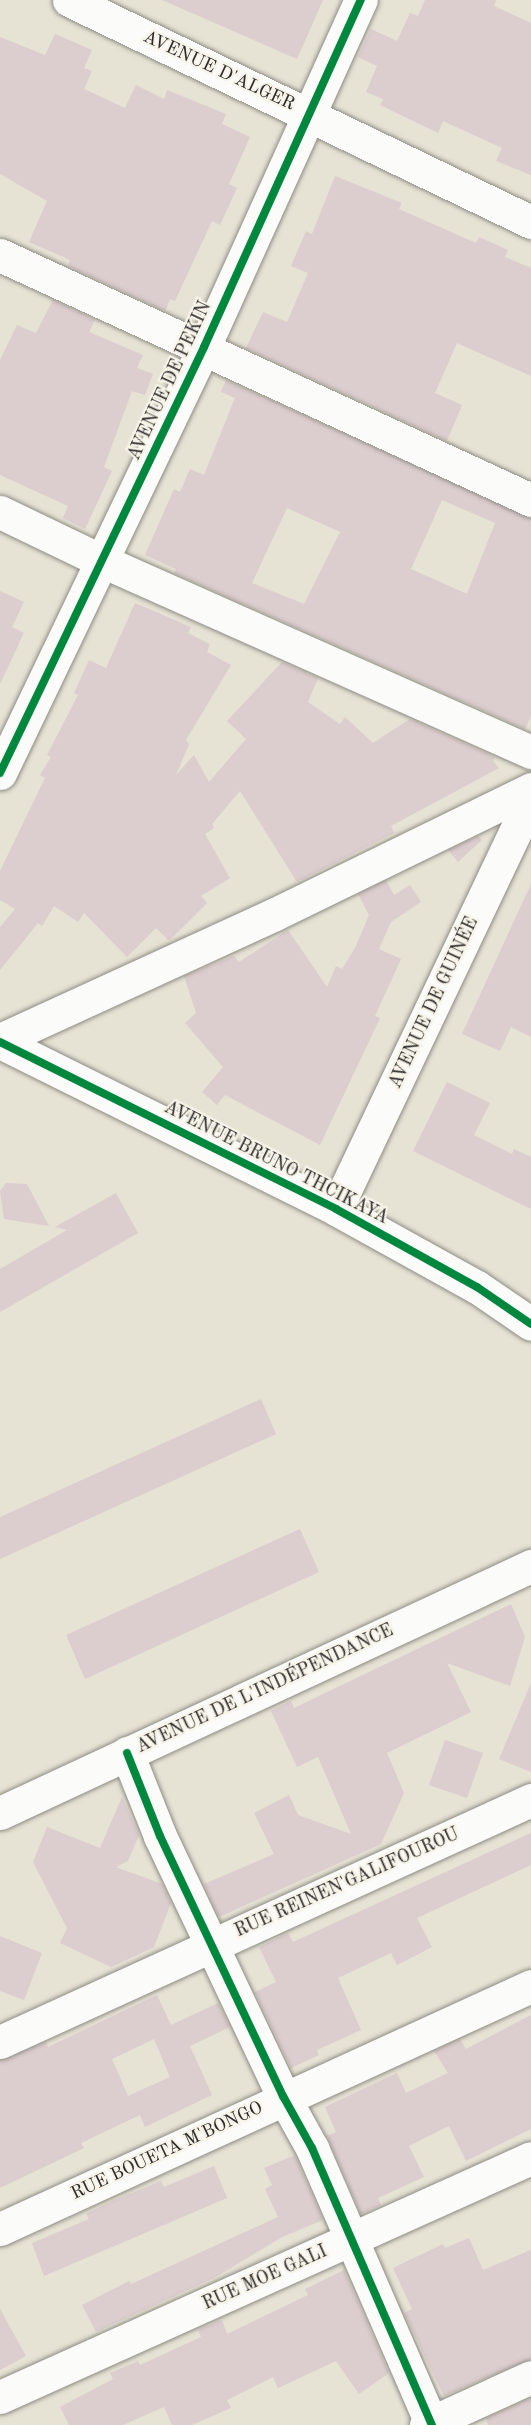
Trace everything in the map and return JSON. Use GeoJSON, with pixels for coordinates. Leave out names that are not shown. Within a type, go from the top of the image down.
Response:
{"type":"FeatureCollection","features":[{"type":"Feature","properties":{"kind":"street","name":"AVENUE D'ALGER"},"geometry":{"type":"LineString","coordinates":[[69,0],[531,222]]}},
{"type":"Feature","properties":{"kind":"street","name":"AVENUE DE PEKIN"},"geometry":{"type":"LineString","coordinates":[[1,766],[204,347],[307,113],[361,0]]}},
{"type":"Feature","properties":{"kind":"street"},"geometry":{"type":"LineString","coordinates":[[0,255],[204,347],[531,501]]}},
{"type":"Feature","properties":{"kind":"street"},"geometry":{"type":"LineString","coordinates":[[0,512],[102,561],[531,752]]}},
{"type":"Feature","properties":{"kind":"street"},"geometry":{"type":"LineString","coordinates":[[0,1041],[275,914],[531,789]]}},
{"type":"Feature","properties":{"kind":"street","name":"AVENUE DE GUINÉE"},"geometry":{"type":"LineString","coordinates":[[336,1209],[531,798]]}},
{"type":"Feature","properties":{"kind":"street","name":"AVENUE BRUNO THCIKAYA"},"geometry":{"type":"LineString","coordinates":[[0,1041],[336,1209],[477,1287],[531,1324]]}},
{"type":"Feature","properties":{"kind":"street","name":"AVENUE DE L'INDÉPENDANCE"},"geometry":{"type":"LineString","coordinates":[[0,1813],[531,1566]]}},
{"type":"Feature","properties":{"kind":"street"},"geometry":{"type":"LineString","coordinates":[[127,1754],[160,1836],[213,1943],[283,2096],[312,2148],[430,2424],[531,2377]]}},
{"type":"Feature","properties":{"kind":"street","name":"RUE REINEN'GALIFOUROU"},"geometry":{"type":"LineString","coordinates":[[0,2042],[531,1800]]}},
{"type":"Feature","properties":{"kind":"street","name":"RUE BOUETA M'BONGO"},"geometry":{"type":"LineString","coordinates":[[0,2229],[283,2096],[531,1986]]}},
{"type":"Feature","properties":{"kind":"street","name":"RUE MOE GALI"},"geometry":{"type":"LineString","coordinates":[[0,2397],[531,2158]]}},
{"type":"Feature","properties":{"kind":"building"},"geometry":{"type":"Polygon","coordinates":[[[162,0],[323,0],[297,59],[162,0]]]}},
{"type":"Feature","properties":{"kind":"building"},"geometry":{"type":"Polygon","coordinates":[[[425,0],[496,0],[494,6],[531,23],[531,175],[496,161],[502,148],[443,121],[438,133],[380,105],[383,99],[366,92],[377,66],[358,57],[371,29],[397,41],[410,13],[418,16],[425,0]]]}},
{"type":"Feature","properties":{"kind":"building"},"geometry":{"type":"Polygon","coordinates":[[[55,34],[92,50],[84,68],[92,71],[84,89],[125,108],[136,85],[164,99],[167,90],[226,114],[222,124],[250,137],[229,184],[237,188],[220,225],[212,221],[175,301],[170,299],[165,311],[68,266],[70,260],[29,242],[47,201],[0,174],[0,37],[45,55],[55,34]]]}},
{"type":"Feature","properties":{"kind":"building"},"geometry":{"type":"Polygon","coordinates":[[[335,176],[402,203],[399,209],[476,243],[479,237],[508,250],[505,257],[531,268],[531,376],[457,343],[435,393],[462,405],[447,441],[246,348],[263,312],[287,322],[308,273],[291,266],[306,231],[312,234],[335,176]]]}},
{"type":"Feature","properties":{"kind":"building"},"geometry":{"type":"Polygon","coordinates":[[[53,300],[95,320],[89,332],[143,355],[137,368],[153,374],[145,395],[132,391],[104,467],[112,471],[85,529],[63,518],[68,506],[0,475],[0,360],[17,325],[36,333],[53,300]]]}},
{"type":"Feature","properties":{"kind":"building"},"geometry":{"type":"Polygon","coordinates":[[[226,380],[531,518],[531,716],[525,729],[174,573],[176,569],[145,555],[174,489],[180,492],[190,469],[204,475],[235,398],[221,392],[226,380]],[[442,500],[411,569],[467,594],[495,523],[442,500]],[[287,508],[252,583],[304,604],[340,532],[287,508]]]}},
{"type":"Feature","properties":{"kind":"building"},"geometry":{"type":"Polygon","coordinates":[[[0,591],[24,602],[12,627],[24,633],[0,684],[0,591]]]}},
{"type":"Feature","properties":{"kind":"building"},"geometry":{"type":"Polygon","coordinates":[[[135,603],[191,627],[188,633],[210,644],[207,652],[231,665],[186,740],[189,744],[176,775],[194,755],[209,782],[246,739],[227,721],[282,662],[318,678],[308,702],[340,724],[345,717],[373,743],[410,719],[495,757],[493,761],[499,768],[391,826],[394,833],[297,882],[240,791],[212,824],[214,828],[205,834],[230,878],[201,896],[207,903],[169,941],[156,928],[127,957],[84,913],[78,922],[54,906],[42,926],[38,923],[0,970],[0,927],[15,909],[0,900],[0,871],[45,778],[40,775],[51,757],[47,755],[78,695],[74,693],[89,660],[106,668],[135,603]]]}},
{"type":"Feature","properties":{"kind":"building"},"geometry":{"type":"Polygon","coordinates":[[[478,836],[482,840],[458,862],[448,850],[478,836]]]}},
{"type":"Feature","properties":{"kind":"building"},"geometry":{"type":"Polygon","coordinates":[[[386,880],[394,895],[410,885],[421,902],[391,922],[379,949],[401,959],[375,1016],[380,1018],[320,1145],[225,1095],[217,1105],[202,1092],[223,1067],[185,1023],[196,1013],[184,976],[234,956],[239,962],[288,930],[327,987],[336,966],[342,969],[356,946],[369,915],[358,894],[386,880]]]}},
{"type":"Feature","properties":{"kind":"building"},"geometry":{"type":"Polygon","coordinates":[[[531,884],[531,1037],[511,1027],[500,1051],[462,1034],[531,884]]]}},
{"type":"Feature","properties":{"kind":"building"},"geometry":{"type":"Polygon","coordinates":[[[447,1082],[490,1103],[474,1135],[512,1154],[514,1149],[531,1157],[531,1209],[413,1151],[447,1082]]]}},
{"type":"Feature","properties":{"kind":"building"},"geometry":{"type":"Polygon","coordinates":[[[6,1183],[27,1184],[49,1226],[4,1219],[0,1191],[6,1183]]]}},
{"type":"Feature","properties":{"kind":"building"},"geometry":{"type":"Polygon","coordinates":[[[116,1193],[138,1233],[0,1312],[0,1269],[67,1230],[55,1227],[116,1193]]]}},
{"type":"Feature","properties":{"kind":"building"},"geometry":{"type":"Polygon","coordinates":[[[261,1399],[276,1434],[0,1559],[0,1517],[261,1399]]]}},
{"type":"Feature","properties":{"kind":"building"},"geometry":{"type":"Polygon","coordinates":[[[300,1529],[319,1572],[85,1679],[66,1635],[300,1529]]]}},
{"type":"Feature","properties":{"kind":"building"},"geometry":{"type":"Polygon","coordinates":[[[511,1604],[525,1637],[510,1686],[447,1663],[471,1712],[387,1753],[404,1793],[381,1844],[219,1917],[204,1884],[274,1854],[254,1813],[289,1795],[298,1815],[351,1834],[318,1757],[297,1767],[271,1711],[291,1701],[294,1708],[511,1604]]]}},
{"type":"Feature","properties":{"kind":"building"},"geometry":{"type":"Polygon","coordinates":[[[531,1683],[531,1772],[499,1759],[531,1683]]]}},
{"type":"Feature","properties":{"kind":"building"},"geometry":{"type":"Polygon","coordinates":[[[445,1740],[483,1753],[467,1798],[429,1785],[445,1740]]]}},
{"type":"Feature","properties":{"kind":"building"},"geometry":{"type":"Polygon","coordinates":[[[122,1797],[139,1835],[128,1861],[116,1867],[162,1884],[171,1903],[154,1947],[111,1967],[60,1943],[67,1928],[33,1862],[47,1827],[100,1848],[122,1797]]]}},
{"type":"Feature","properties":{"kind":"building"},"geometry":{"type":"Polygon","coordinates":[[[531,1833],[531,1865],[417,1918],[432,1947],[397,1965],[391,1953],[338,1978],[361,2030],[317,2050],[319,2055],[291,2068],[255,1992],[276,1982],[259,1947],[288,1933],[293,1942],[531,1833]]]}},
{"type":"Feature","properties":{"kind":"building"},"geometry":{"type":"Polygon","coordinates":[[[0,1936],[42,1953],[24,2000],[0,1991],[0,1936]]]}},
{"type":"Feature","properties":{"kind":"building"},"geometry":{"type":"Polygon","coordinates":[[[157,1995],[171,2025],[218,2003],[230,2027],[190,2046],[212,2095],[145,2127],[140,2115],[81,2143],[84,2148],[0,2188],[0,2060],[46,2042],[48,2047],[157,1995]],[[154,2039],[112,2059],[128,2096],[170,2077],[154,2039]]]}},
{"type":"Feature","properties":{"kind":"building"},"geometry":{"type":"Polygon","coordinates":[[[531,2015],[531,2129],[466,2161],[449,2126],[409,2146],[424,2177],[378,2198],[381,2205],[361,2214],[327,2136],[336,2132],[325,2107],[397,2073],[406,2093],[448,2073],[434,2051],[460,2039],[466,2049],[531,2015]]]}},
{"type":"Feature","properties":{"kind":"building"},"geometry":{"type":"Polygon","coordinates":[[[295,2155],[323,2220],[282,2237],[214,2278],[96,2332],[82,2305],[129,2281],[131,2284],[278,2217],[265,2189],[272,2185],[264,2168],[295,2155]]]}},
{"type":"Feature","properties":{"kind":"building"},"geometry":{"type":"Polygon","coordinates":[[[214,2166],[227,2198],[44,2276],[32,2243],[89,2219],[86,2214],[110,2202],[161,2181],[164,2187],[214,2166]]]}},
{"type":"Feature","properties":{"kind":"building"},"geometry":{"type":"Polygon","coordinates":[[[469,2238],[483,2270],[531,2250],[531,2359],[444,2396],[404,2313],[412,2309],[393,2268],[443,2244],[445,2248],[469,2238]]]}},
{"type":"Feature","properties":{"kind":"building"},"geometry":{"type":"Polygon","coordinates":[[[344,2270],[389,2373],[359,2394],[336,2361],[278,2388],[273,2377],[227,2400],[231,2408],[192,2425],[172,2425],[164,2407],[123,2425],[69,2425],[60,2407],[113,2379],[110,2373],[138,2361],[140,2365],[201,2337],[198,2330],[222,2320],[227,2334],[308,2295],[305,2289],[344,2270]]]}},
{"type":"Feature","properties":{"kind":"building"},"geometry":{"type":"Polygon","coordinates":[[[0,2309],[26,2356],[0,2370],[0,2309]]]}},
{"type":"Feature","properties":{"kind":"building"},"geometry":{"type":"Polygon","coordinates":[[[531,2398],[531,2425],[488,2425],[486,2418],[531,2398]]]}},
{"type":"Feature","properties":{"kind":"cycle path"},"geometry":{"type":"LineString","coordinates":[[0,773],[204,347],[361,0]]}},
{"type":"Feature","properties":{"kind":"cycle path"},"geometry":{"type":"LineString","coordinates":[[0,1042],[336,1209],[477,1287],[531,1324]]}},
{"type":"Feature","properties":{"kind":"cycle path"},"geometry":{"type":"LineString","coordinates":[[127,1753],[160,1836],[283,2096],[312,2148],[432,2425]]}}]}
